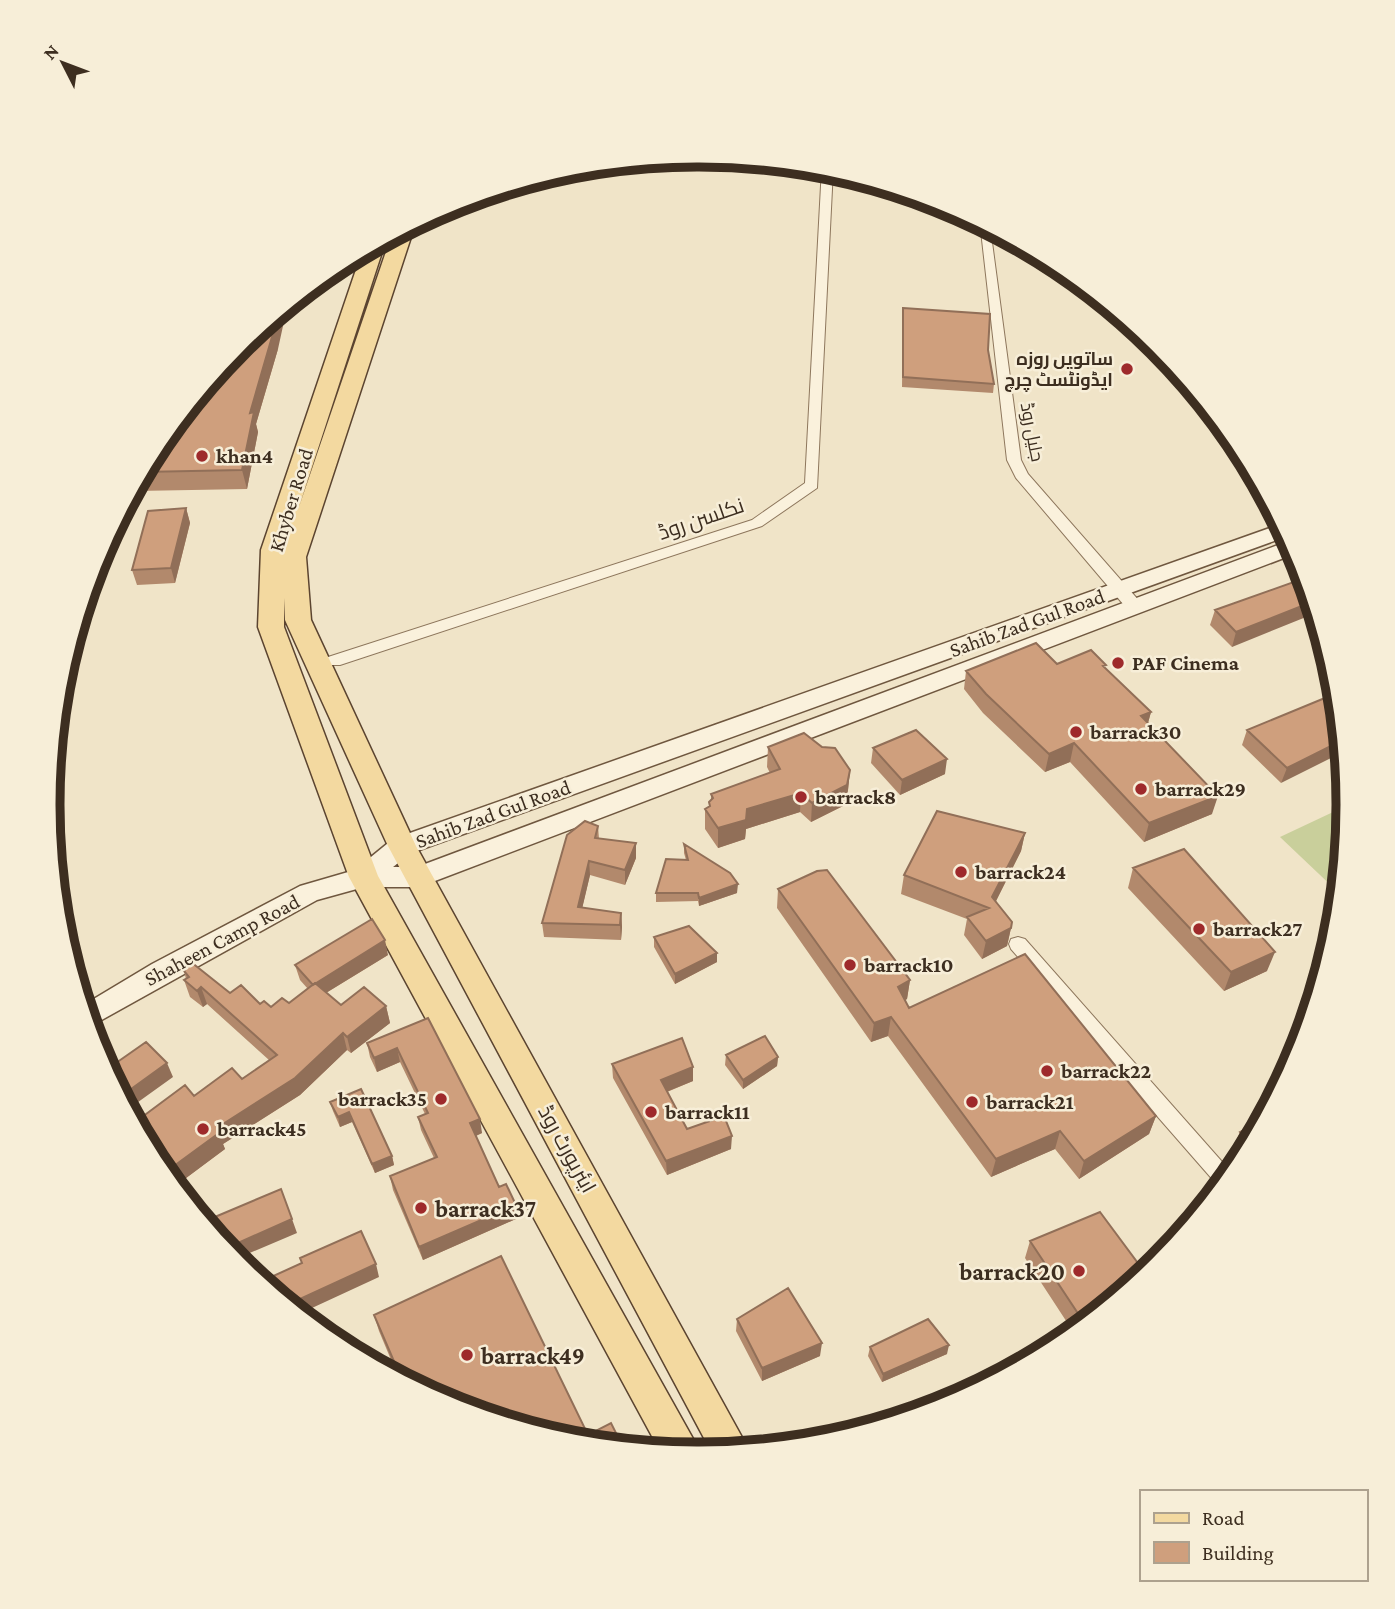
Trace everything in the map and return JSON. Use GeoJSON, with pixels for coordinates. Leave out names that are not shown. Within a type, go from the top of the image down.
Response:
{"type":"FeatureCollection","features":[{"type":"Feature","properties":{"kind":"main road","name":"Khyber Road"},"geometry":{"type":"LineString","coordinates":[[400,240],[294,557],[298,620],[402,846]]}},
{"type":"Feature","properties":{"kind":"main road","name":"Khyber Road"},"geometry":{"type":"LineString","coordinates":[[369,258],[273,550],[271,627],[364,877],[676,1441]]}},
{"type":"Feature","properties":{"kind":"main road","name":"ایئرپورٹ روڈ"},"geometry":{"type":"LineString","coordinates":[[402,846],[726,1441]]}},
{"type":"Feature","properties":{"kind":"street","name":"نکلسن روڈ"},"geometry":{"type":"LineString","coordinates":[[334,661],[757,523],[812,485],[826,180]]}},
{"type":"Feature","properties":{"kind":"street","name":"جلیل روڈ"},"geometry":{"type":"LineString","coordinates":[[985,235],[1014,460],[1021,475],[1128,598]]}},
{"type":"Feature","properties":{"kind":"street","name":"Sahib Zad Gul Road"},"geometry":{"type":"LineString","coordinates":[[364,877],[418,877],[1128,598],[1275,534]]}},
{"type":"Feature","properties":{"kind":"street","name":"Sahib Zad Gul Road"},"geometry":{"type":"LineString","coordinates":[[364,877],[402,846],[1128,598],[1283,550]]}},
{"type":"Feature","properties":{"kind":"street","name":"Shaheen Camp Road"},"geometry":{"type":"LineString","coordinates":[[94,1012],[289,903],[340,883],[364,877]]}},
{"type":"Feature","properties":{"kind":"street"},"geometry":{"type":"LineString","coordinates":[[1018,944],[1219,1172]]}},
{"type":"Feature","properties":{"kind":"street"},"geometry":{"type":"LineString","coordinates":[[89,998],[113,1001]]}},
{"type":"Feature","properties":{"kind":"green space"},"geometry":{"type":"Polygon","coordinates":[[[1336,811],[1330,885],[1280,837],[1336,811]]]}},
{"type":"Feature","properties":{"kind":"building"},"geometry":{"type":"Polygon","coordinates":[[[903,308],[990,314],[988,350],[994,384],[903,377],[903,308]]]}},
{"type":"Feature","properties":{"kind":"building"},"geometry":{"type":"Polygon","coordinates":[[[275,327],[250,413],[254,412],[242,470],[153,472],[191,416],[246,353],[275,327]]]}},
{"type":"Feature","properties":{"kind":"building"},"geometry":{"type":"Polygon","coordinates":[[[186,508],[171,568],[132,570],[148,511],[186,508]]]}},
{"type":"Feature","properties":{"kind":"building"},"geometry":{"type":"Polygon","coordinates":[[[1295,581],[1304,605],[1236,632],[1215,610],[1295,581]]]}},
{"type":"Feature","properties":{"kind":"building"},"geometry":{"type":"Polygon","coordinates":[[[1036,643],[1057,664],[1091,650],[1106,665],[1103,666],[1151,712],[1141,716],[1218,796],[1149,823],[1074,743],[1049,754],[986,694],[966,671],[1036,643]]]}},
{"type":"Feature","properties":{"kind":"building"},"geometry":{"type":"Polygon","coordinates":[[[1326,698],[1332,745],[1287,768],[1247,730],[1326,698]]]}},
{"type":"Feature","properties":{"kind":"building"},"geometry":{"type":"Polygon","coordinates":[[[916,730],[947,759],[902,780],[873,748],[916,730]]]}},
{"type":"Feature","properties":{"kind":"building"},"geometry":{"type":"Polygon","coordinates":[[[804,733],[822,747],[835,748],[850,770],[847,785],[812,803],[801,793],[747,809],[746,820],[718,828],[705,809],[710,806],[709,802],[713,798],[711,794],[780,769],[768,747],[804,733]]]}},
{"type":"Feature","properties":{"kind":"building","name":"barrack24"},"geometry":{"type":"Polygon","coordinates":[[[937,811],[1025,833],[992,897],[1012,922],[1011,928],[986,941],[967,917],[989,908],[904,875],[937,811]]]}},
{"type":"Feature","properties":{"kind":"building"},"geometry":{"type":"Polygon","coordinates":[[[585,821],[598,826],[595,838],[636,843],[625,870],[589,861],[578,907],[621,913],[620,925],[542,923],[567,835],[585,821]]]}},
{"type":"Feature","properties":{"kind":"building"},"geometry":{"type":"Polygon","coordinates":[[[684,844],[730,873],[738,884],[699,898],[698,893],[656,893],[666,859],[688,860],[684,844]]]}},
{"type":"Feature","properties":{"kind":"building"},"geometry":{"type":"Polygon","coordinates":[[[1184,849],[1275,952],[1231,972],[1133,868],[1184,849]]]}},
{"type":"Feature","properties":{"kind":"building"},"geometry":{"type":"Polygon","coordinates":[[[827,870],[910,980],[898,987],[909,1008],[1025,954],[1156,1116],[1084,1161],[1060,1131],[996,1159],[891,1017],[874,1023],[778,889],[817,871],[827,870]]]}},
{"type":"Feature","properties":{"kind":"building"},"geometry":{"type":"Polygon","coordinates":[[[372,919],[385,940],[313,985],[295,965],[372,919]]]}},
{"type":"Feature","properties":{"kind":"building"},"geometry":{"type":"Polygon","coordinates":[[[689,926],[717,953],[675,974],[654,937],[689,926]]]}},
{"type":"Feature","properties":{"kind":"building"},"geometry":{"type":"Polygon","coordinates":[[[191,962],[230,993],[241,985],[260,1004],[264,1001],[271,1007],[282,998],[289,1003],[315,983],[341,1005],[364,987],[386,1006],[347,1037],[343,1033],[295,1078],[217,1128],[219,1133],[173,1167],[141,1117],[185,1085],[194,1096],[232,1068],[242,1079],[277,1055],[201,987],[197,991],[184,980],[189,977],[184,971],[191,962]]]}},
{"type":"Feature","properties":{"kind":"building"},"geometry":{"type":"Polygon","coordinates":[[[428,1018],[480,1119],[470,1123],[499,1187],[506,1184],[516,1205],[419,1247],[390,1176],[437,1157],[418,1117],[428,1113],[397,1048],[374,1058],[367,1043],[428,1018]]]}},
{"type":"Feature","properties":{"kind":"building"},"geometry":{"type":"Polygon","coordinates":[[[765,1036],[778,1057],[743,1080],[726,1055],[765,1036]]]}},
{"type":"Feature","properties":{"kind":"building","name":"barrack11"},"geometry":{"type":"Polygon","coordinates":[[[682,1038],[693,1067],[661,1080],[687,1129],[724,1116],[732,1136],[666,1161],[612,1064],[682,1038]]]}},
{"type":"Feature","properties":{"kind":"building"},"geometry":{"type":"Polygon","coordinates":[[[146,1042],[167,1063],[127,1092],[115,1064],[146,1042]]]}},
{"type":"Feature","properties":{"kind":"building"},"geometry":{"type":"Polygon","coordinates":[[[361,1089],[392,1156],[372,1164],[349,1112],[338,1117],[330,1102],[361,1089]]]}},
{"type":"Feature","properties":{"kind":"building"},"geometry":{"type":"Polygon","coordinates":[[[281,1189],[292,1219],[240,1242],[245,1254],[212,1218],[281,1189]]]}},
{"type":"Feature","properties":{"kind":"building","name":"barrack20"},"geometry":{"type":"Polygon","coordinates":[[[1100,1212],[1139,1265],[1079,1316],[1030,1241],[1100,1212]]]}},
{"type":"Feature","properties":{"kind":"building"},"geometry":{"type":"Polygon","coordinates":[[[361,1231],[376,1264],[297,1301],[270,1278],[302,1263],[300,1258],[361,1231]]]}},
{"type":"Feature","properties":{"kind":"building","name":"barrack49"},"geometry":{"type":"Polygon","coordinates":[[[501,1256],[587,1432],[492,1409],[396,1367],[374,1315],[501,1256]]]}},
{"type":"Feature","properties":{"kind":"building"},"geometry":{"type":"Polygon","coordinates":[[[788,1288],[822,1343],[762,1368],[737,1319],[788,1288]]]}},
{"type":"Feature","properties":{"kind":"building"},"geometry":{"type":"Polygon","coordinates":[[[928,1319],[949,1345],[883,1374],[870,1347],[928,1319]]]}},
{"type":"Feature","properties":{"kind":"building","name":"barrack49"},"geometry":{"type":"Polygon","coordinates":[[[611,1423],[618,1437],[592,1433],[611,1423]]]}},
{"type":"Feature","properties":{"kind":"place","name":"ساتویں روزہ ایڈونٹسٹ چرچ"},"geometry":{"type":"Point","coordinates":[1127,369]}},
{"type":"Feature","properties":{"kind":"place","name":"khan4"},"geometry":{"type":"Point","coordinates":[202,456]}},
{"type":"Feature","properties":{"kind":"place","name":"PAF Cinema"},"geometry":{"type":"Point","coordinates":[1118,663]}},
{"type":"Feature","properties":{"kind":"place","name":"barrack30"},"geometry":{"type":"Point","coordinates":[1076,732]}},
{"type":"Feature","properties":{"kind":"place","name":"barrack29"},"geometry":{"type":"Point","coordinates":[1141,789]}},
{"type":"Feature","properties":{"kind":"place","name":"barrack8"},"geometry":{"type":"Point","coordinates":[801,797]}},
{"type":"Feature","properties":{"kind":"place","name":"barrack24"},"geometry":{"type":"Point","coordinates":[961,872]}},
{"type":"Feature","properties":{"kind":"place","name":"barrack27"},"geometry":{"type":"Point","coordinates":[1199,929]}},
{"type":"Feature","properties":{"kind":"place","name":"barrack10"},"geometry":{"type":"Point","coordinates":[850,965]}},
{"type":"Feature","properties":{"kind":"place","name":"barrack22"},"geometry":{"type":"Point","coordinates":[1047,1071]}},
{"type":"Feature","properties":{"kind":"place","name":"barrack35"},"geometry":{"type":"Point","coordinates":[441,1099]}},
{"type":"Feature","properties":{"kind":"place","name":"barrack21"},"geometry":{"type":"Point","coordinates":[972,1102]}},
{"type":"Feature","properties":{"kind":"place","name":"barrack11"},"geometry":{"type":"Point","coordinates":[651,1112]}},
{"type":"Feature","properties":{"kind":"place","name":"barrack45"},"geometry":{"type":"Point","coordinates":[203,1129]}},
{"type":"Feature","properties":{"kind":"place","name":"barrack37"},"geometry":{"type":"Point","coordinates":[421,1208]}},
{"type":"Feature","properties":{"kind":"place","name":"barrack20"},"geometry":{"type":"Point","coordinates":[1079,1271]}},
{"type":"Feature","properties":{"kind":"place","name":"barrack49"},"geometry":{"type":"Point","coordinates":[467,1355]}}]}
